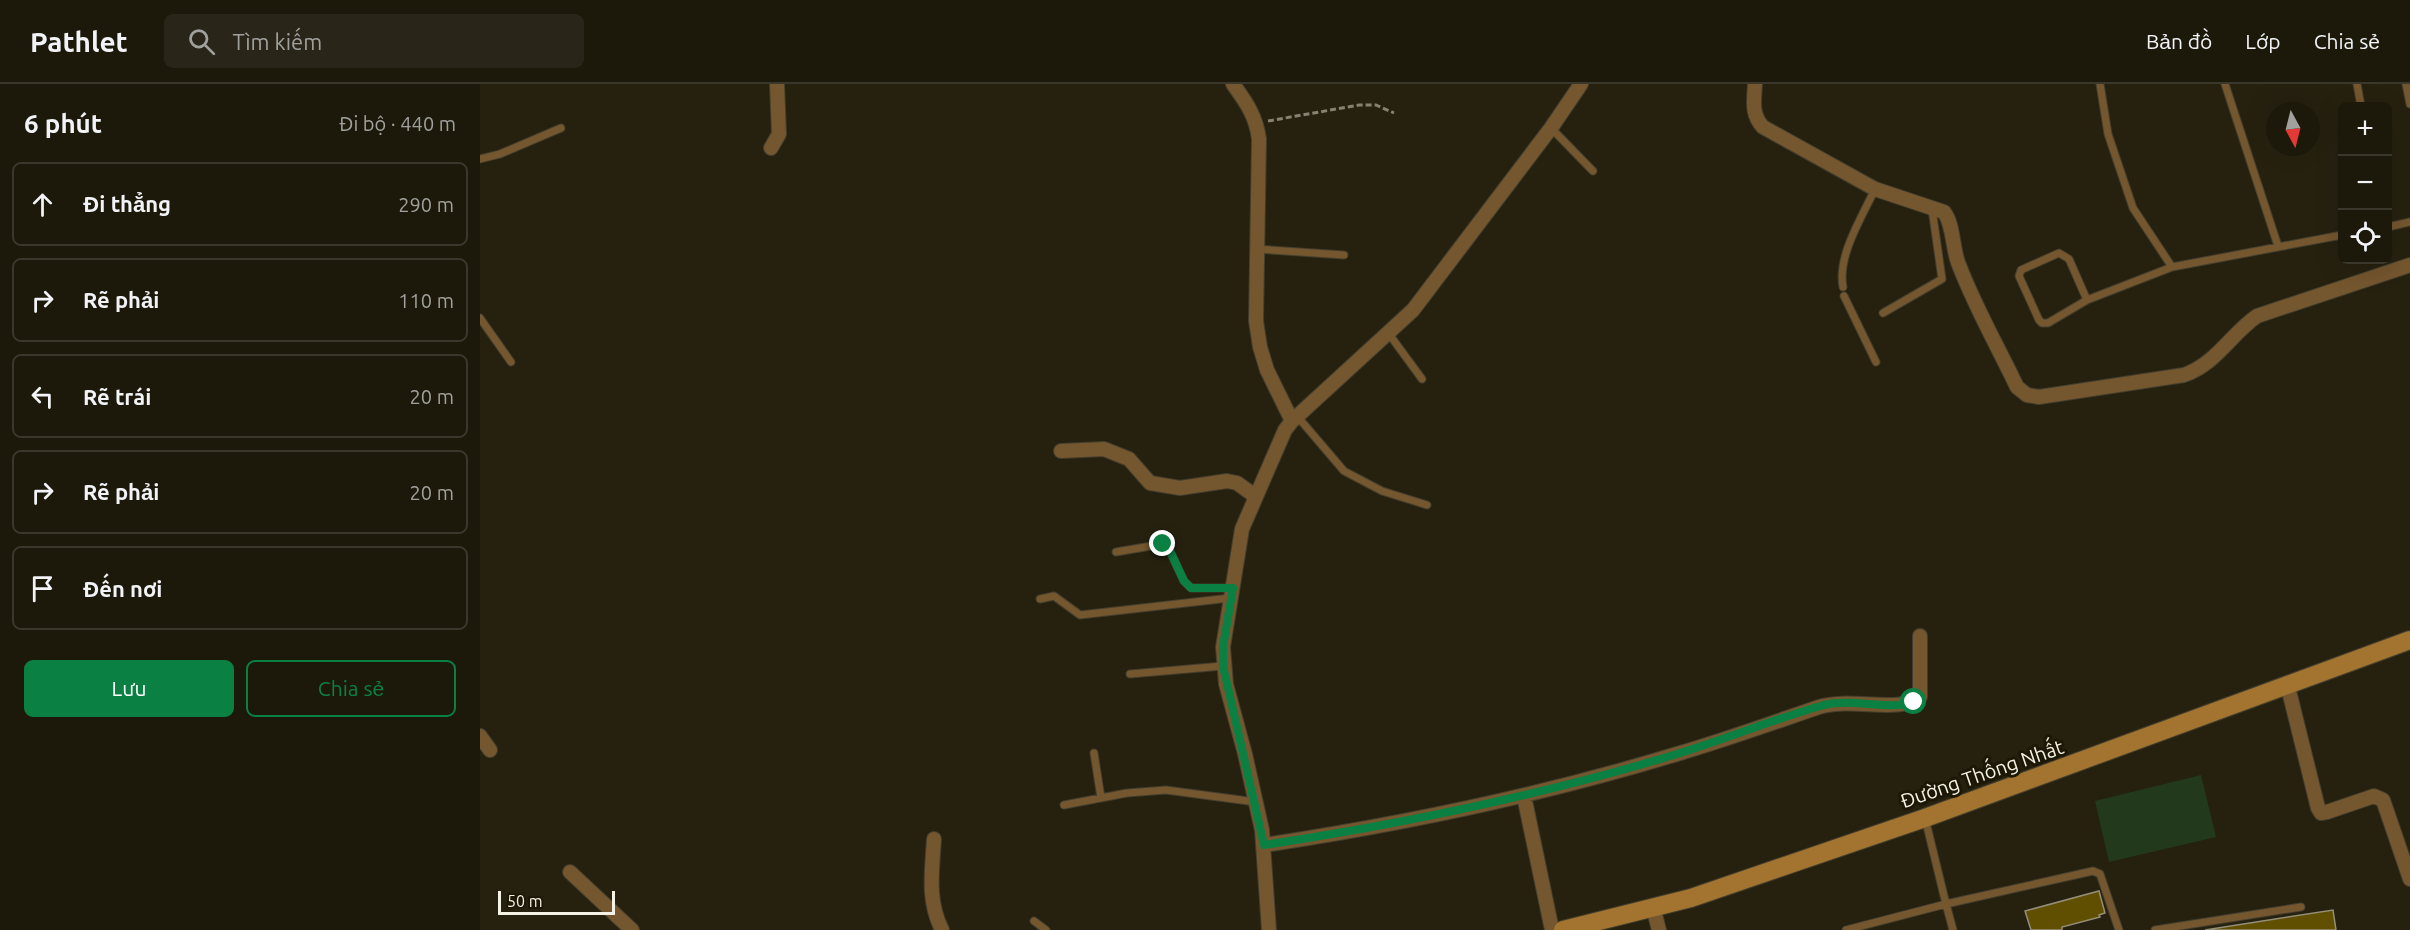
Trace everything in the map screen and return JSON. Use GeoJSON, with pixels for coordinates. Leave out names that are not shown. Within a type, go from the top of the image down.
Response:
{"type":"FeatureCollection","features":[{"type":"Feature","properties":{"kind":"street"},"geometry":{"type":"LineString","coordinates":[[771,148],[779,134],[777,84]]}},
{"type":"Feature","properties":{"kind":"street"},"geometry":{"type":"LineString","coordinates":[[1233,84],[1257,123],[1259,139],[1256,321],[1260,347],[1267,370],[1294,419]]}},
{"type":"Feature","properties":{"kind":"street"},"geometry":{"type":"LineString","coordinates":[[1269,930],[1264,845],[1256,802],[1223,666],[1242,529],[1255,496],[1294,419],[1413,310],[1551,128],[1581,84]]}},
{"type":"Feature","properties":{"kind":"street"},"geometry":{"type":"LineString","coordinates":[[1755,84],[1756,119],[1763,127],[1875,189],[1932,206],[1944,212],[1948,217],[1958,264],[2017,387],[2027,394],[2039,397],[2184,375],[2199,370],[2257,316],[2410,265]]}},
{"type":"Feature","properties":{"kind":"street"},"geometry":{"type":"LineString","coordinates":[[1061,452],[1104,449],[1129,459],[1150,483],[1180,488],[1227,481],[1237,483],[1255,496]]}},
{"type":"Feature","properties":{"kind":"street"},"geometry":{"type":"LineString","coordinates":[[1264,845],[1346,833],[1524,796],[1676,754],[1826,705],[1867,703],[1904,706],[1914,702],[1920,696],[1920,636]]}},
{"type":"Feature","properties":{"kind":"street","name":"Đường Thống Nhất"},"geometry":{"type":"LineString","coordinates":[[1563,930],[1691,898],[2075,765],[2287,683],[2410,640]]}},
{"type":"Feature","properties":{"kind":"street"},"geometry":{"type":"LineString","coordinates":[[2287,683],[2321,813],[2373,796],[2383,800],[2410,879]]}},
{"type":"Feature","properties":{"kind":"street"},"geometry":{"type":"LineString","coordinates":[[480,736],[490,750]]}},
{"type":"Feature","properties":{"kind":"street"},"geometry":{"type":"LineString","coordinates":[[1524,796],[1552,930]]}},
{"type":"Feature","properties":{"kind":"street"},"geometry":{"type":"LineString","coordinates":[[934,839],[930,894],[932,908],[942,930]]}},
{"type":"Feature","properties":{"kind":"street"},"geometry":{"type":"LineString","coordinates":[[570,872],[632,930]]}},
{"type":"Feature","properties":{"kind":"street"},"geometry":{"type":"LineString","coordinates":[[1653,907],[1659,930]]}},
{"type":"Feature","properties":{"kind":"lane"},"geometry":{"type":"LineString","coordinates":[[2100,84],[2108,134],[2133,208],[2172,267]]}},
{"type":"Feature","properties":{"kind":"lane"},"geometry":{"type":"LineString","coordinates":[[2225,84],[2278,246]]}},
{"type":"Feature","properties":{"kind":"lane"},"geometry":{"type":"LineString","coordinates":[[2357,84],[2360,102]]}},
{"type":"Feature","properties":{"kind":"lane"},"geometry":{"type":"LineString","coordinates":[[2406,84],[2410,104]]}},
{"type":"Feature","properties":{"kind":"lane"},"geometry":{"type":"LineString","coordinates":[[480,159],[500,154],[561,128]]}},
{"type":"Feature","properties":{"kind":"lane"},"geometry":{"type":"LineString","coordinates":[[1551,128],[1593,171]]}},
{"type":"Feature","properties":{"kind":"lane"},"geometry":{"type":"LineString","coordinates":[[1843,287],[1842,269],[1847,253],[1875,189]]}},
{"type":"Feature","properties":{"kind":"lane"},"geometry":{"type":"LineString","coordinates":[[1883,313],[1942,279],[1932,206]]}},
{"type":"Feature","properties":{"kind":"lane"},"geometry":{"type":"LineString","coordinates":[[2392,226],[2410,222]]}},
{"type":"Feature","properties":{"kind":"lane"},"geometry":{"type":"LineString","coordinates":[[2087,300],[2069,259],[2064,255],[2058,253],[2021,270],[2019,276],[2042,323],[2048,323],[2087,300],[2172,267],[2338,236]]}},
{"type":"Feature","properties":{"kind":"lane"},"geometry":{"type":"LineString","coordinates":[[1256,249],[1344,255]]}},
{"type":"Feature","properties":{"kind":"lane"},"geometry":{"type":"LineString","coordinates":[[1844,296],[1876,362]]}},
{"type":"Feature","properties":{"kind":"lane"},"geometry":{"type":"LineString","coordinates":[[480,318],[511,362]]}},
{"type":"Feature","properties":{"kind":"lane"},"geometry":{"type":"LineString","coordinates":[[1389,334],[1422,379]]}},
{"type":"Feature","properties":{"kind":"lane"},"geometry":{"type":"LineString","coordinates":[[1294,419],[1344,471],[1382,491],[1427,505]]}},
{"type":"Feature","properties":{"kind":"lane"},"geometry":{"type":"LineString","coordinates":[[1116,552],[1163,544],[1168,547],[1184,581],[1191,588],[1232,593]]}},
{"type":"Feature","properties":{"kind":"lane"},"geometry":{"type":"LineString","coordinates":[[1040,599],[1054,596],[1080,615],[1232,593]]}},
{"type":"Feature","properties":{"kind":"lane"},"geometry":{"type":"LineString","coordinates":[[1130,674],[1223,666]]}},
{"type":"Feature","properties":{"kind":"lane"},"geometry":{"type":"LineString","coordinates":[[1094,753],[1101,798]]}},
{"type":"Feature","properties":{"kind":"lane"},"geometry":{"type":"LineString","coordinates":[[1064,805],[1166,790],[1256,802]]}},
{"type":"Feature","properties":{"kind":"lane"},"geometry":{"type":"LineString","coordinates":[[1924,818],[1953,930]]}},
{"type":"Feature","properties":{"kind":"lane"},"geometry":{"type":"LineString","coordinates":[[1846,930],[1946,904],[2093,871],[2100,874],[2104,882],[2119,930]]}},
{"type":"Feature","properties":{"kind":"lane"},"geometry":{"type":"LineString","coordinates":[[2155,930],[2301,907]]}},
{"type":"Feature","properties":{"kind":"lane"},"geometry":{"type":"LineString","coordinates":[[1034,921],[1046,930]]}},
{"type":"Feature","properties":{"kind":"path"},"geometry":{"type":"LineString","coordinates":[[1257,123],[1359,105],[1376,105],[1394,113]]}},
{"type":"Feature","properties":{"kind":"green space"},"geometry":{"type":"Polygon","coordinates":[[[2201,775],[2216,837],[2109,862],[2095,801],[2201,775]]]}},
{"type":"Feature","properties":{"kind":"building"},"geometry":{"type":"Polygon","coordinates":[[[2099,891],[2105,913],[2099,915],[2100,917],[2062,927],[2062,930],[2031,930],[2025,911],[2099,891]]]}},
{"type":"Feature","properties":{"kind":"building"},"geometry":{"type":"Polygon","coordinates":[[[2333,910],[2336,930],[2205,930],[2333,910]]]}},
{"type":"Feature","properties":{"kind":"route"},"geometry":{"type":"LineString","coordinates":[[1163,544],[1168,547],[1184,581],[1191,588],[1233,588],[1223,647],[1223,666],[1249,769],[1264,845],[1346,833],[1524,796],[1676,754],[1826,705],[1879,703],[1904,706],[1914,702]]}}]}
